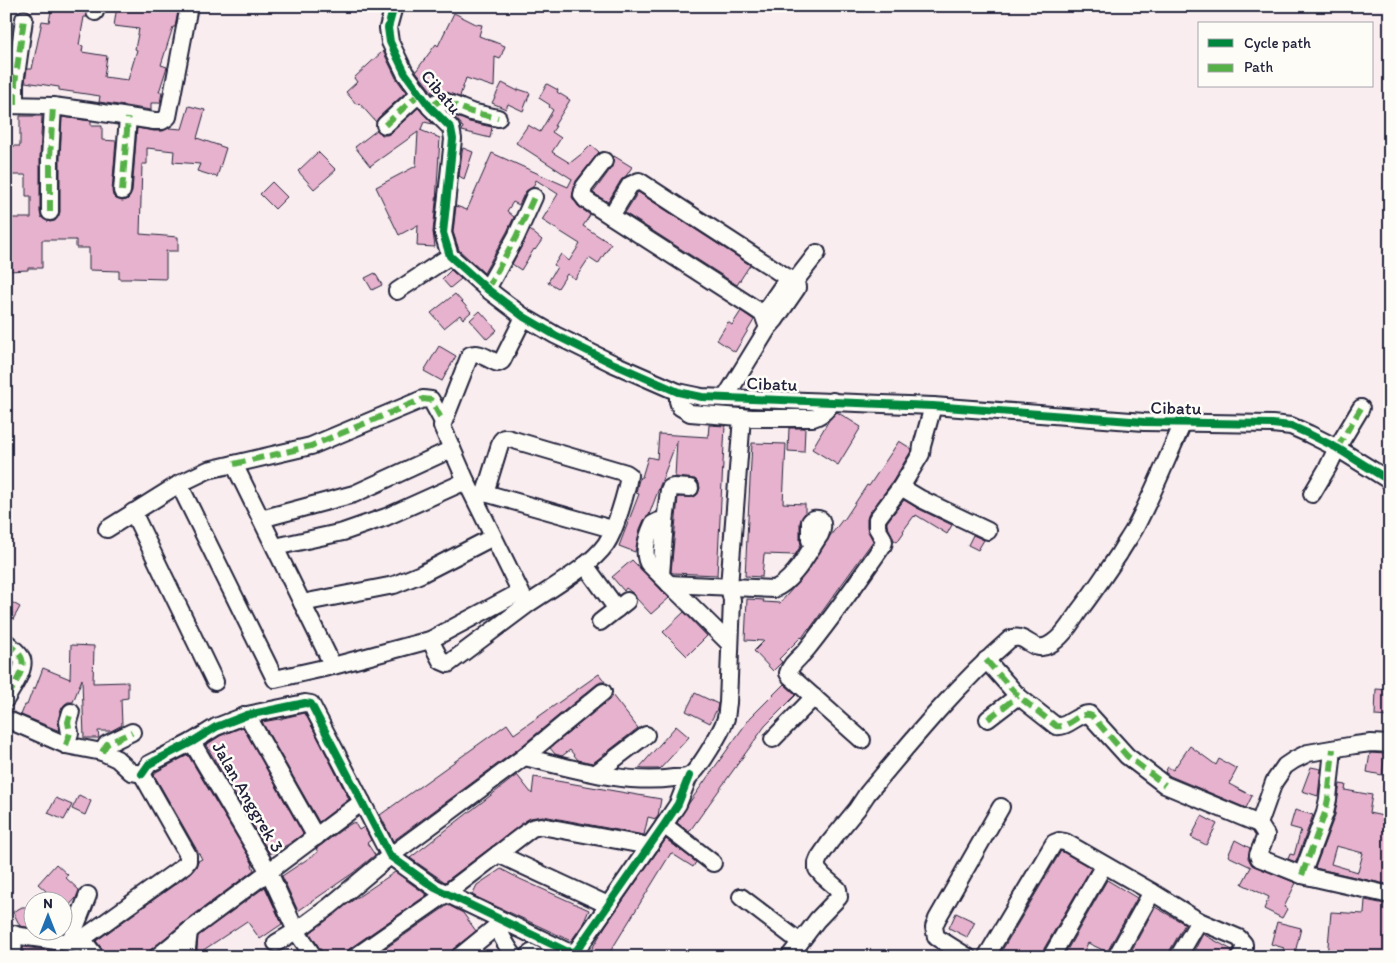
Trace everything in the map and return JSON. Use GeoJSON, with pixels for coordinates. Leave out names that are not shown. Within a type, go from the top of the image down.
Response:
{"type":"FeatureCollection","features":[{"type":"Feature","properties":{"kind":"street"},"geometry":{"type":"LineString","coordinates":[[24,19],[16,83],[11,105],[52,106],[162,122],[168,117],[188,6]]}},
{"type":"Feature","properties":{"kind":"street","name":"Cibatu"},"geometry":{"type":"LineString","coordinates":[[394,6],[388,28],[390,42],[405,73],[430,107],[451,128],[452,132],[453,139],[443,233],[450,256],[487,289],[524,317],[614,364],[678,392],[702,397],[934,406],[1144,422],[1291,426],[1337,448],[1390,481]]}},
{"type":"Feature","properties":{"kind":"street"},"geometry":{"type":"LineString","coordinates":[[385,125],[420,93]]}},
{"type":"Feature","properties":{"kind":"street"},"geometry":{"type":"LineString","coordinates":[[430,107],[441,100],[471,112],[498,118]]}},
{"type":"Feature","properties":{"kind":"street"},"geometry":{"type":"LineString","coordinates":[[50,212],[52,106]]}},
{"type":"Feature","properties":{"kind":"street"},"geometry":{"type":"LineString","coordinates":[[122,192],[128,118]]}},
{"type":"Feature","properties":{"kind":"street"},"geometry":{"type":"LineString","coordinates":[[604,161],[584,187],[582,195],[586,200],[766,321],[775,320],[797,288],[792,279],[639,181],[630,185],[611,216]]}},
{"type":"Feature","properties":{"kind":"street"},"geometry":{"type":"LineString","coordinates":[[487,289],[516,237],[534,198]]}},
{"type":"Feature","properties":{"kind":"street"},"geometry":{"type":"LineString","coordinates":[[792,279],[817,253]]}},
{"type":"Feature","properties":{"kind":"street"},"geometry":{"type":"LineString","coordinates":[[397,291],[450,256]]}},
{"type":"Feature","properties":{"kind":"street"},"geometry":{"type":"LineString","coordinates":[[524,317],[502,361],[498,363],[478,354],[470,355],[443,422],[443,430],[466,481],[480,496],[493,537],[524,598]]}},
{"type":"Feature","properties":{"kind":"street"},"geometry":{"type":"LineString","coordinates":[[725,398],[766,321]]}},
{"type":"Feature","properties":{"kind":"street"},"geometry":{"type":"LineString","coordinates":[[678,392],[680,407],[690,413],[747,417],[813,418],[825,412],[833,401]]}},
{"type":"Feature","properties":{"kind":"street"},"geometry":{"type":"LineString","coordinates":[[108,528],[179,484],[208,470],[311,446],[423,399],[431,400],[443,422]]}},
{"type":"Feature","properties":{"kind":"street"},"geometry":{"type":"LineString","coordinates":[[862,740],[788,673],[789,669],[806,652],[857,584],[884,545],[884,538],[877,528],[877,520],[901,487],[921,454],[934,406]]}},
{"type":"Feature","properties":{"kind":"street"},"geometry":{"type":"LineString","coordinates":[[1312,494],[1361,408]]}},
{"type":"Feature","properties":{"kind":"street"},"geometry":{"type":"LineString","coordinates":[[142,774],[150,764],[216,727],[247,715],[305,703],[311,704],[390,856],[436,888],[499,924],[566,951],[572,952],[577,950],[678,804],[689,776],[697,768],[714,742],[726,718],[733,591],[747,417]]}},
{"type":"Feature","properties":{"kind":"street"},"geometry":{"type":"LineString","coordinates":[[789,957],[839,897],[838,889],[822,876],[817,869],[819,858],[873,786],[944,703],[986,660],[1014,637],[1020,637],[1038,648],[1042,648],[1052,643],[1063,632],[1095,591],[1135,529],[1183,423]]}},
{"type":"Feature","properties":{"kind":"street"},"geometry":{"type":"LineString","coordinates":[[179,484],[275,679],[333,666],[430,640],[524,598],[585,565],[607,543],[617,520],[628,475],[504,438],[501,441],[480,496]]}},
{"type":"Feature","properties":{"kind":"street"},"geometry":{"type":"LineString","coordinates":[[261,519],[354,494],[452,450]]}},
{"type":"Feature","properties":{"kind":"street"},"geometry":{"type":"LineString","coordinates":[[234,464],[333,666]]}},
{"type":"Feature","properties":{"kind":"street"},"geometry":{"type":"LineString","coordinates":[[275,547],[343,532],[386,517],[466,481]]}},
{"type":"Feature","properties":{"kind":"street"},"geometry":{"type":"LineString","coordinates":[[901,487],[921,499],[988,531]]}},
{"type":"Feature","properties":{"kind":"street"},"geometry":{"type":"LineString","coordinates":[[690,488],[670,488],[669,490],[665,522],[665,579],[730,644]]}},
{"type":"Feature","properties":{"kind":"street"},"geometry":{"type":"LineString","coordinates":[[480,496],[612,529]]}},
{"type":"Feature","properties":{"kind":"street"},"geometry":{"type":"LineString","coordinates":[[133,512],[215,682]]}},
{"type":"Feature","properties":{"kind":"street"},"geometry":{"type":"LineString","coordinates":[[302,604],[394,585],[421,574],[493,537]]}},
{"type":"Feature","properties":{"kind":"street"},"geometry":{"type":"LineString","coordinates":[[665,579],[733,591],[774,589],[782,586],[790,579],[813,546]]}},
{"type":"Feature","properties":{"kind":"street"},"geometry":{"type":"LineString","coordinates":[[585,565],[622,605],[600,622]]}},
{"type":"Feature","properties":{"kind":"street"},"geometry":{"type":"LineString","coordinates":[[430,640],[441,661],[448,664],[524,598]]}},
{"type":"Feature","properties":{"kind":"street"},"geometry":{"type":"LineString","coordinates":[[6,642],[21,657],[23,664],[22,670],[6,699]]}},
{"type":"Feature","properties":{"kind":"street"},"geometry":{"type":"LineString","coordinates":[[986,660],[1018,696],[1059,727],[1063,727],[1082,715],[1089,714],[1127,756],[1165,785],[1259,824],[1266,835],[1258,852],[1259,858],[1302,875],[1390,895]]}},
{"type":"Feature","properties":{"kind":"street"},"geometry":{"type":"LineString","coordinates":[[276,943],[330,906],[390,856],[524,757],[603,692]]}},
{"type":"Feature","properties":{"kind":"street"},"geometry":{"type":"LineString","coordinates":[[988,719],[1018,696]]}},
{"type":"Feature","properties":{"kind":"street"},"geometry":{"type":"LineString","coordinates":[[773,739],[814,697]]}},
{"type":"Feature","properties":{"kind":"street"},"geometry":{"type":"LineString","coordinates":[[66,745],[70,733],[68,722],[71,712]]}},
{"type":"Feature","properties":{"kind":"street"},"geometry":{"type":"LineString","coordinates":[[247,715],[316,837]]}},
{"type":"Feature","properties":{"kind":"street"},"geometry":{"type":"LineString","coordinates":[[7,720],[66,745],[102,752],[116,759],[131,772],[142,774]]}},
{"type":"Feature","properties":{"kind":"street"},"geometry":{"type":"LineString","coordinates":[[102,752],[107,744],[132,732]]}},
{"type":"Feature","properties":{"kind":"street"},"geometry":{"type":"LineString","coordinates":[[596,773],[646,735]]}},
{"type":"Feature","properties":{"kind":"street","name":"Jalan Anggrek 3"},"geometry":{"type":"LineString","coordinates":[[192,742],[269,872],[296,931],[314,957]]}},
{"type":"Feature","properties":{"kind":"street"},"geometry":{"type":"LineString","coordinates":[[1259,824],[1274,782],[1285,766],[1294,760],[1308,753],[1370,743],[1390,744]]}},
{"type":"Feature","properties":{"kind":"street"},"geometry":{"type":"LineString","coordinates":[[1302,875],[1325,813],[1333,749]]}},
{"type":"Feature","properties":{"kind":"street"},"geometry":{"type":"LineString","coordinates":[[524,757],[596,773],[644,779],[667,779],[689,776]]}},
{"type":"Feature","properties":{"kind":"street"},"geometry":{"type":"LineString","coordinates":[[77,946],[188,861],[188,855],[142,774]]}},
{"type":"Feature","properties":{"kind":"street"},"geometry":{"type":"LineString","coordinates":[[157,957],[362,802]]}},
{"type":"Feature","properties":{"kind":"street"},"geometry":{"type":"LineString","coordinates":[[968,957],[950,952],[936,937],[934,927],[936,919],[1001,807]]}},
{"type":"Feature","properties":{"kind":"street"},"geometry":{"type":"LineString","coordinates":[[664,825],[713,863]]}},
{"type":"Feature","properties":{"kind":"street"},"geometry":{"type":"LineString","coordinates":[[355,957],[447,893],[532,828],[541,826],[649,846]]}},
{"type":"Feature","properties":{"kind":"street"},"geometry":{"type":"LineString","coordinates":[[986,957],[1054,843],[1059,841],[1064,842],[1152,892],[1199,921],[1239,938],[1244,944],[1240,957]]}},
{"type":"Feature","properties":{"kind":"street"},"geometry":{"type":"LineString","coordinates":[[498,854],[608,905]]}},
{"type":"Feature","properties":{"kind":"street"},"geometry":{"type":"LineString","coordinates":[[1051,957],[1104,865]]}},
{"type":"Feature","properties":{"kind":"street"},"geometry":{"type":"LineString","coordinates":[[1116,957],[1152,892]]}},
{"type":"Feature","properties":{"kind":"street"},"geometry":{"type":"LineString","coordinates":[[77,946],[88,895]]}},
{"type":"Feature","properties":{"kind":"street"},"geometry":{"type":"LineString","coordinates":[[741,898],[800,942]]}},
{"type":"Feature","properties":{"kind":"street"},"geometry":{"type":"LineString","coordinates":[[1178,957],[1199,921]]}},
{"type":"Feature","properties":{"kind":"street"},"geometry":{"type":"LineString","coordinates":[[459,957],[499,924]]}},
{"type":"Feature","properties":{"kind":"street"},"geometry":{"type":"LineString","coordinates":[[499,924],[510,952],[515,957]]}},
{"type":"Feature","properties":{"kind":"street"},"geometry":{"type":"LineString","coordinates":[[186,957],[189,931]]}},
{"type":"Feature","properties":{"kind":"street"},"geometry":{"type":"LineString","coordinates":[[13,957],[10,934],[77,946],[96,957]]}},
{"type":"Feature","properties":{"kind":"street"},"geometry":{"type":"LineString","coordinates":[[528,957],[531,953],[538,957]]}},
{"type":"Feature","properties":{"kind":"building"},"geometry":{"type":"Polygon","coordinates":[[[52,6],[86,6],[87,17],[84,17],[79,45],[83,46],[82,52],[107,56],[104,77],[128,80],[137,50],[135,49],[139,29],[114,26],[117,6],[179,6],[175,27],[173,27],[161,65],[167,67],[159,92],[162,92],[160,103],[151,103],[151,110],[99,102],[100,96],[59,90],[59,87],[25,82],[27,69],[32,69],[42,21],[49,22],[52,6]]]}},
{"type":"Feature","properties":{"kind":"building"},"geometry":{"type":"Polygon","coordinates":[[[454,13],[482,25],[479,36],[505,46],[500,59],[495,57],[494,87],[466,78],[460,96],[464,99],[440,90],[433,93],[416,71],[436,44],[438,46],[454,13]]]}},
{"type":"Feature","properties":{"kind":"building"},"geometry":{"type":"Polygon","coordinates":[[[383,51],[396,78],[406,92],[376,122],[346,92],[357,82],[354,78],[383,51]]]}},
{"type":"Feature","properties":{"kind":"building"},"geometry":{"type":"Polygon","coordinates":[[[502,83],[518,91],[518,89],[530,93],[523,111],[508,104],[506,109],[492,103],[502,83]]]}},
{"type":"Feature","properties":{"kind":"building"},"geometry":{"type":"Polygon","coordinates":[[[547,84],[570,100],[554,126],[556,126],[552,132],[561,138],[552,152],[570,163],[591,145],[599,152],[576,181],[572,197],[578,206],[590,215],[583,226],[611,244],[598,264],[589,258],[575,279],[567,274],[558,288],[548,282],[557,267],[554,265],[561,254],[569,261],[580,244],[542,220],[558,194],[536,180],[533,187],[525,192],[519,205],[513,202],[507,211],[514,217],[484,273],[459,250],[453,232],[456,206],[467,210],[492,153],[568,187],[572,179],[516,143],[528,125],[540,132],[553,110],[549,107],[550,105],[539,98],[547,84]]]}},
{"type":"Feature","properties":{"kind":"building"},"geometry":{"type":"Polygon","coordinates":[[[189,106],[205,110],[197,138],[226,148],[217,177],[197,171],[200,164],[173,162],[174,151],[147,148],[147,164],[142,164],[140,234],[178,237],[178,251],[166,251],[166,279],[119,279],[119,271],[89,270],[89,248],[76,248],[76,240],[42,240],[42,268],[8,271],[6,218],[31,218],[31,196],[26,196],[25,175],[6,175],[6,146],[20,146],[20,116],[42,116],[40,212],[41,217],[50,222],[55,221],[60,212],[62,117],[91,121],[91,126],[102,126],[102,140],[116,141],[112,191],[116,199],[122,201],[127,200],[132,192],[137,128],[154,131],[163,131],[169,128],[182,129],[189,106]]]}},
{"type":"Feature","properties":{"kind":"building"},"geometry":{"type":"Polygon","coordinates":[[[418,108],[433,124],[424,122],[420,130],[440,138],[433,232],[435,247],[417,246],[418,225],[399,235],[376,187],[416,166],[418,132],[370,166],[355,147],[377,130],[382,135],[391,133],[418,108]]]}},
{"type":"Feature","properties":{"kind":"building"},"geometry":{"type":"Polygon","coordinates":[[[453,115],[469,122],[492,127],[490,138],[462,131],[463,127],[453,115]]]}},
{"type":"Feature","properties":{"kind":"building"},"geometry":{"type":"Polygon","coordinates":[[[463,148],[473,152],[464,179],[459,176],[463,148]]]}},
{"type":"Feature","properties":{"kind":"building"},"geometry":{"type":"Polygon","coordinates":[[[318,152],[336,170],[314,189],[298,171],[318,152]]]}},
{"type":"Feature","properties":{"kind":"building"},"geometry":{"type":"Polygon","coordinates":[[[614,156],[632,167],[621,180],[608,202],[593,193],[612,167],[614,156]]]}},
{"type":"Feature","properties":{"kind":"building"},"geometry":{"type":"Polygon","coordinates":[[[272,182],[287,197],[275,209],[260,194],[272,182]]]}},
{"type":"Feature","properties":{"kind":"building"},"geometry":{"type":"Polygon","coordinates":[[[638,192],[750,265],[737,285],[625,213],[638,192]]]}},
{"type":"Feature","properties":{"kind":"building"},"geometry":{"type":"Polygon","coordinates":[[[530,230],[542,240],[521,270],[512,264],[530,230]]]}},
{"type":"Feature","properties":{"kind":"building"},"geometry":{"type":"Polygon","coordinates":[[[451,270],[461,279],[450,288],[442,279],[451,270]]]}},
{"type":"Feature","properties":{"kind":"building"},"geometry":{"type":"Polygon","coordinates":[[[375,273],[382,285],[372,290],[365,278],[375,273]]]}},
{"type":"Feature","properties":{"kind":"building"},"geometry":{"type":"Polygon","coordinates":[[[455,294],[471,312],[463,319],[460,315],[444,328],[431,313],[455,294]]]}},
{"type":"Feature","properties":{"kind":"building"},"geometry":{"type":"Polygon","coordinates":[[[480,311],[497,330],[487,339],[470,320],[480,311]]]}},
{"type":"Feature","properties":{"kind":"building"},"geometry":{"type":"Polygon","coordinates":[[[741,311],[754,320],[735,352],[717,340],[728,322],[732,325],[741,311]]]}},
{"type":"Feature","properties":{"kind":"building"},"geometry":{"type":"Polygon","coordinates":[[[439,346],[456,356],[442,381],[424,371],[439,346]]]}},
{"type":"Feature","properties":{"kind":"building"},"geometry":{"type":"Polygon","coordinates":[[[837,412],[861,427],[838,465],[812,449],[829,420],[837,412]]]}},
{"type":"Feature","properties":{"kind":"building"},"geometry":{"type":"Polygon","coordinates":[[[709,425],[725,426],[717,575],[673,573],[671,572],[678,497],[694,497],[698,494],[700,488],[699,483],[695,479],[675,477],[677,440],[649,515],[644,520],[640,529],[635,552],[619,546],[639,494],[636,493],[638,483],[640,477],[642,477],[648,457],[657,459],[659,434],[708,437],[709,425]]]}},
{"type":"Feature","properties":{"kind":"building"},"geometry":{"type":"Polygon","coordinates":[[[789,428],[805,428],[804,452],[788,451],[789,428]]]}},
{"type":"Feature","properties":{"kind":"building"},"geometry":{"type":"Polygon","coordinates":[[[899,441],[912,449],[893,481],[869,514],[867,528],[873,541],[809,630],[779,659],[782,662],[773,671],[754,651],[764,641],[745,640],[747,599],[780,603],[808,571],[830,536],[844,520],[867,485],[869,486],[899,441]]]}},
{"type":"Feature","properties":{"kind":"building"},"geometry":{"type":"Polygon","coordinates":[[[752,443],[786,444],[783,503],[805,504],[805,513],[800,522],[801,545],[795,555],[764,554],[762,577],[745,576],[752,443]]]}},
{"type":"Feature","properties":{"kind":"building"},"geometry":{"type":"Polygon","coordinates":[[[904,500],[952,525],[947,534],[916,515],[897,542],[894,540],[887,522],[904,500]]]}},
{"type":"Feature","properties":{"kind":"building"},"geometry":{"type":"Polygon","coordinates":[[[973,535],[984,540],[978,550],[968,545],[973,535]]]}},
{"type":"Feature","properties":{"kind":"building"},"geometry":{"type":"Polygon","coordinates":[[[632,560],[669,598],[651,614],[635,595],[626,588],[624,591],[612,577],[632,560]]]}},
{"type":"Feature","properties":{"kind":"building"},"geometry":{"type":"Polygon","coordinates":[[[6,599],[20,607],[6,632],[6,599]]]}},
{"type":"Feature","properties":{"kind":"building"},"geometry":{"type":"Polygon","coordinates":[[[684,612],[707,636],[687,656],[663,632],[684,612]]]}},
{"type":"Feature","properties":{"kind":"building"},"geometry":{"type":"Polygon","coordinates":[[[71,645],[94,646],[93,683],[128,682],[128,698],[121,699],[122,725],[111,731],[98,731],[99,738],[84,738],[82,679],[73,702],[68,702],[61,709],[58,720],[60,731],[21,715],[33,689],[35,689],[43,668],[70,679],[71,645]]]}},
{"type":"Feature","properties":{"kind":"building"},"geometry":{"type":"Polygon","coordinates":[[[599,674],[605,682],[597,684],[518,749],[393,841],[380,815],[507,724],[514,734],[599,674]]]}},
{"type":"Feature","properties":{"kind":"building"},"geometry":{"type":"Polygon","coordinates":[[[784,684],[796,695],[765,726],[689,832],[677,823],[689,803],[750,718],[784,684]]]}},
{"type":"Feature","properties":{"kind":"building"},"geometry":{"type":"Polygon","coordinates":[[[1376,689],[1390,690],[1390,717],[1375,716],[1376,689]]]}},
{"type":"Feature","properties":{"kind":"building"},"geometry":{"type":"Polygon","coordinates":[[[695,693],[718,704],[710,723],[686,711],[695,693]]]}},
{"type":"Feature","properties":{"kind":"building"},"geometry":{"type":"Polygon","coordinates":[[[612,695],[638,728],[593,763],[578,760],[570,750],[562,756],[555,754],[550,748],[609,700],[612,695]]]}},
{"type":"Feature","properties":{"kind":"building"},"geometry":{"type":"Polygon","coordinates":[[[305,713],[349,799],[319,822],[262,722],[280,720],[305,713]]]}},
{"type":"Feature","properties":{"kind":"building"},"geometry":{"type":"Polygon","coordinates":[[[676,726],[689,737],[660,769],[639,768],[676,726]]]}},
{"type":"Feature","properties":{"kind":"building"},"geometry":{"type":"Polygon","coordinates":[[[243,727],[303,834],[270,854],[206,745],[220,736],[243,727]]]}},
{"type":"Feature","properties":{"kind":"building"},"geometry":{"type":"Polygon","coordinates":[[[1190,746],[1216,765],[1219,759],[1237,769],[1229,784],[1252,796],[1246,808],[1170,776],[1165,772],[1168,767],[1173,770],[1190,746]]]}},
{"type":"Feature","properties":{"kind":"building"},"geometry":{"type":"Polygon","coordinates":[[[1370,753],[1385,754],[1382,775],[1367,772],[1370,753]]]}},
{"type":"Feature","properties":{"kind":"building"},"geometry":{"type":"Polygon","coordinates":[[[188,755],[253,864],[254,870],[183,923],[142,957],[106,957],[96,941],[191,873],[198,861],[202,859],[154,775],[156,772],[188,755]]]}},
{"type":"Feature","properties":{"kind":"building"},"geometry":{"type":"Polygon","coordinates":[[[1311,767],[1321,769],[1318,796],[1302,791],[1311,767]]]}},
{"type":"Feature","properties":{"kind":"building"},"geometry":{"type":"Polygon","coordinates":[[[517,775],[532,794],[534,777],[661,799],[658,816],[656,819],[648,817],[644,835],[543,816],[530,818],[445,882],[410,858],[517,775]]]}},
{"type":"Feature","properties":{"kind":"building"},"geometry":{"type":"Polygon","coordinates":[[[1340,784],[1346,785],[1345,790],[1372,795],[1369,813],[1383,816],[1382,821],[1390,822],[1390,885],[1315,868],[1335,815],[1340,784]],[[1336,846],[1331,864],[1358,872],[1363,853],[1336,846]]]}},
{"type":"Feature","properties":{"kind":"building"},"geometry":{"type":"Polygon","coordinates":[[[79,795],[91,801],[85,815],[72,809],[79,795]]]}},
{"type":"Feature","properties":{"kind":"building"},"geometry":{"type":"Polygon","coordinates":[[[56,798],[72,805],[64,820],[48,813],[56,798]]]}},
{"type":"Feature","properties":{"kind":"building"},"geometry":{"type":"Polygon","coordinates":[[[1295,810],[1313,815],[1296,862],[1288,859],[1290,854],[1294,855],[1301,830],[1290,827],[1295,810]]]}},
{"type":"Feature","properties":{"kind":"building"},"geometry":{"type":"Polygon","coordinates":[[[1202,816],[1217,824],[1206,845],[1191,837],[1202,816]]]}},
{"type":"Feature","properties":{"kind":"building"},"geometry":{"type":"Polygon","coordinates":[[[354,822],[359,830],[364,827],[371,840],[367,843],[375,855],[353,873],[298,911],[282,876],[318,852],[316,849],[354,822]]]}},
{"type":"Feature","properties":{"kind":"building"},"geometry":{"type":"Polygon","coordinates":[[[666,839],[696,862],[693,867],[671,853],[607,957],[587,957],[606,925],[666,839]]]}},
{"type":"Feature","properties":{"kind":"building"},"geometry":{"type":"Polygon","coordinates":[[[1235,840],[1250,848],[1248,858],[1252,865],[1296,883],[1284,907],[1287,909],[1282,918],[1264,909],[1269,897],[1242,884],[1251,867],[1228,856],[1235,840]]]}},
{"type":"Feature","properties":{"kind":"building"},"geometry":{"type":"Polygon","coordinates":[[[1061,851],[1091,868],[1042,952],[1041,957],[998,957],[1061,851]]]}},
{"type":"Feature","properties":{"kind":"building"},"geometry":{"type":"Polygon","coordinates":[[[56,864],[68,875],[65,877],[79,890],[72,902],[72,890],[45,890],[38,884],[56,864]]]}},
{"type":"Feature","properties":{"kind":"building"},"geometry":{"type":"Polygon","coordinates":[[[501,869],[589,910],[583,924],[571,941],[472,895],[477,885],[501,869]]]}},
{"type":"Feature","properties":{"kind":"building"},"geometry":{"type":"Polygon","coordinates":[[[395,872],[427,895],[349,949],[345,957],[325,957],[310,933],[346,905],[395,872]]]}},
{"type":"Feature","properties":{"kind":"building"},"geometry":{"type":"Polygon","coordinates":[[[1107,880],[1137,898],[1107,952],[1088,943],[1081,957],[1063,957],[1107,880]]]}},
{"type":"Feature","properties":{"kind":"building"},"geometry":{"type":"Polygon","coordinates":[[[265,887],[282,924],[260,939],[247,921],[199,953],[197,949],[198,936],[265,887]]]}},
{"type":"Feature","properties":{"kind":"building"},"geometry":{"type":"Polygon","coordinates":[[[1365,900],[1390,905],[1390,955],[1384,955],[1384,957],[1327,957],[1331,912],[1364,914],[1365,900]]]}},
{"type":"Feature","properties":{"kind":"building"},"geometry":{"type":"Polygon","coordinates":[[[448,905],[463,913],[476,931],[453,949],[448,957],[373,957],[448,905]]]}},
{"type":"Feature","properties":{"kind":"building"},"geometry":{"type":"Polygon","coordinates":[[[22,907],[22,926],[20,926],[13,912],[22,907]]]}},
{"type":"Feature","properties":{"kind":"building"},"geometry":{"type":"Polygon","coordinates":[[[1155,907],[1185,924],[1168,957],[1128,957],[1155,907]]]}},
{"type":"Feature","properties":{"kind":"building"},"geometry":{"type":"Polygon","coordinates":[[[956,913],[975,922],[967,937],[949,928],[956,913]]]}},
{"type":"Feature","properties":{"kind":"building"},"geometry":{"type":"Polygon","coordinates":[[[1277,922],[1301,928],[1294,957],[1282,957],[1284,948],[1271,944],[1277,922]]]}},
{"type":"Feature","properties":{"kind":"building"},"geometry":{"type":"Polygon","coordinates":[[[1203,934],[1232,950],[1230,957],[1191,957],[1203,934]]]}},
{"type":"Feature","properties":{"kind":"building"},"geometry":{"type":"Polygon","coordinates":[[[23,947],[64,952],[63,957],[23,957],[23,947]]]}},
{"type":"Feature","properties":{"kind":"marked path"},"geometry":{"type":"LineString","coordinates":[[95,12],[96,6]]}},
{"type":"Feature","properties":{"kind":"marked path"},"geometry":{"type":"LineString","coordinates":[[15,105],[15,83],[24,19]]}},
{"type":"Feature","properties":{"kind":"marked path"},"geometry":{"type":"LineString","coordinates":[[385,125],[420,93]]}},
{"type":"Feature","properties":{"kind":"marked path"},"geometry":{"type":"LineString","coordinates":[[430,107],[441,100],[471,112],[498,118]]}},
{"type":"Feature","properties":{"kind":"marked path"},"geometry":{"type":"LineString","coordinates":[[50,212],[50,158],[53,106]]}},
{"type":"Feature","properties":{"kind":"marked path"},"geometry":{"type":"LineString","coordinates":[[122,191],[128,118]]}},
{"type":"Feature","properties":{"kind":"marked path"},"geometry":{"type":"LineString","coordinates":[[487,289],[516,237],[534,197]]}},
{"type":"Feature","properties":{"kind":"marked path"},"geometry":{"type":"LineString","coordinates":[[234,464],[311,446],[423,399],[431,400],[443,422]]}},
{"type":"Feature","properties":{"kind":"marked path"},"geometry":{"type":"LineString","coordinates":[[1337,448],[1361,408]]}},
{"type":"Feature","properties":{"kind":"marked path"},"geometry":{"type":"LineString","coordinates":[[6,642],[19,655],[23,663],[6,699]]}},
{"type":"Feature","properties":{"kind":"marked path"},"geometry":{"type":"LineString","coordinates":[[986,660],[1018,696],[1056,726],[1066,725],[1082,715],[1092,716],[1127,756],[1165,785]]}},
{"type":"Feature","properties":{"kind":"marked path"},"geometry":{"type":"LineString","coordinates":[[988,719],[1018,696]]}},
{"type":"Feature","properties":{"kind":"marked path"},"geometry":{"type":"LineString","coordinates":[[66,745],[70,733],[68,722],[71,712]]}},
{"type":"Feature","properties":{"kind":"marked path"},"geometry":{"type":"LineString","coordinates":[[102,752],[107,744],[132,732]]}},
{"type":"Feature","properties":{"kind":"marked path"},"geometry":{"type":"LineString","coordinates":[[1302,875],[1325,813],[1333,749]]}},
{"type":"Feature","properties":{"kind":"cycle path"},"geometry":{"type":"LineString","coordinates":[[394,6],[388,28],[390,42],[405,73],[430,107],[451,128],[453,139],[443,233],[450,256],[487,289],[524,317],[555,335],[614,364],[678,392],[702,397],[933,406],[1144,422],[1291,426],[1337,448],[1390,481]]}},
{"type":"Feature","properties":{"kind":"cycle path"},"geometry":{"type":"LineString","coordinates":[[142,774],[149,764],[192,742],[216,727],[247,715],[305,703],[311,704],[390,856],[435,888],[566,951],[572,952],[577,950],[678,804],[689,776]]}}]}
